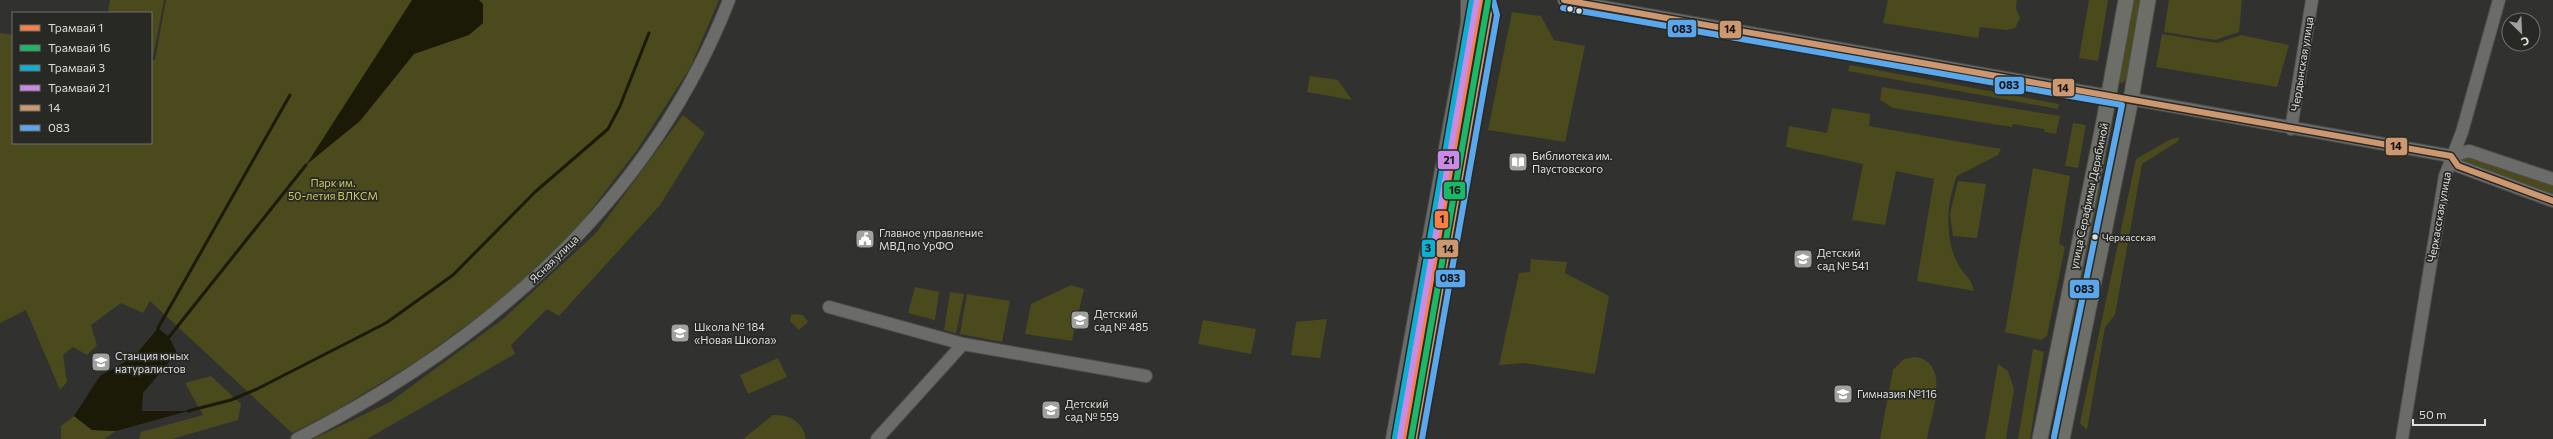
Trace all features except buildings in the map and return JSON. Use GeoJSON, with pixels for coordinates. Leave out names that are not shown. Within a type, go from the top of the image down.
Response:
{"type":"FeatureCollection","features":[{"type":"Feature","properties":{"kind":"main road","name":"улица Серафимы Дерябиной"},"geometry":{"type":"LineString","coordinates":[[2040,439],[2109,96],[2126,0]]}},
{"type":"Feature","properties":{"kind":"main road","name":"улица Серафимы Дерябиной"},"geometry":{"type":"LineString","coordinates":[[2062,439],[2131,99],[2148,0]]}},
{"type":"Feature","properties":{"kind":"main road"},"geometry":{"type":"LineString","coordinates":[[2109,96],[2131,99]]}},
{"type":"Feature","properties":{"kind":"street","name":"Ясная улица"},"geometry":{"type":"LineString","coordinates":[[297,439],[377,397],[446,350],[538,277],[584,231],[635,168],[677,109],[700,67],[729,0]]}},
{"type":"Feature","properties":{"kind":"street"},"geometry":{"type":"LineString","coordinates":[[1392,439],[1460,66],[1467,22],[1467,0]]}},
{"type":"Feature","properties":{"kind":"street"},"geometry":{"type":"LineString","coordinates":[[1414,439],[1489,14],[1485,0]]}},
{"type":"Feature","properties":{"kind":"street"},"geometry":{"type":"LineString","coordinates":[[1564,0],[2109,96]]}},
{"type":"Feature","properties":{"kind":"street","name":"Чердынская улица"},"geometry":{"type":"LineString","coordinates":[[2291,129],[2312,0]]}},
{"type":"Feature","properties":{"kind":"street","name":"Черкасская улица"},"geometry":{"type":"LineString","coordinates":[[2402,439],[2439,211],[2451,156],[2462,132],[2499,0]]}},
{"type":"Feature","properties":{"kind":"street"},"geometry":{"type":"LineString","coordinates":[[2131,99],[2291,129],[2451,156],[2469,151],[2552,177]]}},
{"type":"Feature","properties":{"kind":"street"},"geometry":{"type":"LineString","coordinates":[[2451,156],[2458,166],[2553,200]]}},
{"type":"Feature","properties":{"kind":"street"},"geometry":{"type":"LineString","coordinates":[[830,307],[963,344],[1146,376]]}},
{"type":"Feature","properties":{"kind":"street"},"geometry":{"type":"LineString","coordinates":[[877,439],[963,344]]}},
{"type":"Feature","properties":{"kind":"green space"},"geometry":{"type":"Polygon","coordinates":[[[110,0],[164,0],[153,57],[152,12],[108,12],[110,0]]]}},
{"type":"Feature","properties":{"kind":"green space","name":"Парк им. 50-летия ВЛКСМ"},"geometry":{"type":"Polygon","coordinates":[[[166,0],[719,0],[690,68],[637,150],[581,223],[508,295],[417,361],[335,411],[292,433],[150,301],[143,313],[121,303],[91,325],[97,345],[87,355],[73,347],[63,355],[67,382],[60,390],[26,310],[0,323],[0,33],[12,35],[12,144],[152,144],[152,60],[155,60],[166,0]]]}},
{"type":"Feature","properties":{"kind":"green space"},"geometry":{"type":"Polygon","coordinates":[[[1888,0],[2017,0],[2016,8],[2020,18],[2015,28],[2007,30],[1980,27],[1978,38],[1883,23],[1888,0]]]}},
{"type":"Feature","properties":{"kind":"green space"},"geometry":{"type":"Polygon","coordinates":[[[2089,0],[2108,0],[2098,61],[2079,58],[2089,0]]]}},
{"type":"Feature","properties":{"kind":"green space"},"geometry":{"type":"Polygon","coordinates":[[[2132,0],[2140,0],[2126,80],[2121,84],[2119,79],[2132,0]]]}},
{"type":"Feature","properties":{"kind":"green space"},"geometry":{"type":"Polygon","coordinates":[[[2169,0],[2242,0],[2239,32],[2215,40],[2164,32],[2169,0]]]}},
{"type":"Feature","properties":{"kind":"green space"},"geometry":{"type":"Polygon","coordinates":[[[1512,12],[1541,16],[1554,40],[1585,46],[1565,142],[1488,130],[1512,12]]]}},
{"type":"Feature","properties":{"kind":"green space"},"geometry":{"type":"Polygon","coordinates":[[[2162,34],[2217,43],[2241,35],[2289,45],[2277,87],[2156,67],[2162,34]]]}},
{"type":"Feature","properties":{"kind":"green space"},"geometry":{"type":"Polygon","coordinates":[[[1850,65],[2059,104],[2058,109],[1848,71],[1850,65]]]}},
{"type":"Feature","properties":{"kind":"green space"},"geometry":{"type":"Polygon","coordinates":[[[1310,76],[1338,80],[1352,100],[1307,92],[1310,76]]]}},
{"type":"Feature","properties":{"kind":"green space"},"geometry":{"type":"Polygon","coordinates":[[[1882,87],[2060,116],[2056,134],[2045,132],[2044,129],[2013,124],[2012,127],[1893,108],[1880,100],[1882,87]]]}},
{"type":"Feature","properties":{"kind":"green space"},"geometry":{"type":"Polygon","coordinates":[[[1832,108],[1870,114],[1869,126],[2001,149],[1998,155],[1957,176],[1953,187],[1948,221],[1951,244],[1954,256],[1961,270],[1969,279],[1974,291],[1917,281],[1934,179],[1896,171],[1885,225],[1852,220],[1863,164],[1786,147],[1789,126],[1827,133],[1832,108]]]}},
{"type":"Feature","properties":{"kind":"green space"},"geometry":{"type":"Polygon","coordinates":[[[683,115],[705,133],[660,205],[559,316],[547,309],[511,345],[515,354],[367,439],[313,439],[390,402],[503,319],[596,233],[683,115]]]}},
{"type":"Feature","properties":{"kind":"green space"},"geometry":{"type":"Polygon","coordinates":[[[2118,115],[2120,119],[2109,174],[2103,172],[2115,118],[2118,115]]]}},
{"type":"Feature","properties":{"kind":"green space"},"geometry":{"type":"Polygon","coordinates":[[[2073,123],[2086,125],[2078,168],[2065,166],[2073,123]]]}},
{"type":"Feature","properties":{"kind":"green space"},"geometry":{"type":"Polygon","coordinates":[[[2180,137],[2177,142],[2142,164],[2115,315],[2105,327],[2087,430],[2080,423],[2136,159],[2171,139],[2180,137]]]}},
{"type":"Feature","properties":{"kind":"green space"},"geometry":{"type":"Polygon","coordinates":[[[2464,155],[2553,183],[2553,195],[2459,162],[2458,158],[2464,155]]]}},
{"type":"Feature","properties":{"kind":"green space"},"geometry":{"type":"Polygon","coordinates":[[[2033,168],[2070,176],[2059,244],[2065,247],[2047,336],[2041,340],[2005,332],[2033,168]]]}},
{"type":"Feature","properties":{"kind":"green space"},"geometry":{"type":"Polygon","coordinates":[[[1958,181],[1986,184],[1977,238],[1953,236],[1950,214],[1958,181]]]}},
{"type":"Feature","properties":{"kind":"green space"},"geometry":{"type":"Polygon","coordinates":[[[2097,187],[2102,188],[2055,424],[2050,423],[2097,187]]]}},
{"type":"Feature","properties":{"kind":"green space"},"geometry":{"type":"Polygon","coordinates":[[[1531,259],[1567,262],[1565,273],[1609,296],[1595,374],[1524,363],[1499,365],[1519,273],[1530,272],[1531,259]]]}},
{"type":"Feature","properties":{"kind":"green space"},"geometry":{"type":"Polygon","coordinates":[[[1071,285],[1084,289],[1072,341],[1025,334],[1031,304],[1071,285]]]}},
{"type":"Feature","properties":{"kind":"green space"},"geometry":{"type":"Polygon","coordinates":[[[915,287],[939,292],[935,320],[908,313],[915,287]]]}},
{"type":"Feature","properties":{"kind":"green space"},"geometry":{"type":"Polygon","coordinates":[[[950,292],[964,294],[956,333],[944,330],[950,292]]]}},
{"type":"Feature","properties":{"kind":"green space"},"geometry":{"type":"Polygon","coordinates":[[[967,294],[1010,301],[1002,342],[960,334],[967,294]]]}},
{"type":"Feature","properties":{"kind":"green space"},"geometry":{"type":"Polygon","coordinates":[[[791,315],[803,315],[808,322],[799,330],[790,321],[791,315]]]}},
{"type":"Feature","properties":{"kind":"green space"},"geometry":{"type":"Polygon","coordinates":[[[1327,319],[1320,358],[1291,355],[1296,322],[1327,319]]]}},
{"type":"Feature","properties":{"kind":"green space"},"geometry":{"type":"Polygon","coordinates":[[[1203,320],[1256,329],[1251,354],[1198,344],[1203,320]]]}},
{"type":"Feature","properties":{"kind":"green space"},"geometry":{"type":"Polygon","coordinates":[[[2033,349],[2044,352],[2030,439],[2018,439],[2033,349]]]}},
{"type":"Feature","properties":{"kind":"green space"},"geometry":{"type":"Polygon","coordinates":[[[1915,357],[1926,361],[1933,369],[1936,379],[1935,404],[1927,439],[1880,439],[1893,370],[1904,359],[1915,357]]]}},
{"type":"Feature","properties":{"kind":"green space"},"geometry":{"type":"Polygon","coordinates":[[[778,358],[787,377],[748,394],[740,375],[778,358]]]}},
{"type":"Feature","properties":{"kind":"green space"},"geometry":{"type":"Polygon","coordinates":[[[1998,364],[2008,371],[2014,389],[2006,439],[1985,439],[1998,364]]]}},
{"type":"Feature","properties":{"kind":"green space"},"geometry":{"type":"Polygon","coordinates":[[[211,376],[241,404],[238,420],[172,439],[139,439],[141,432],[203,415],[185,383],[211,376]]]}},
{"type":"Feature","properties":{"kind":"green space"},"geometry":{"type":"Polygon","coordinates":[[[773,415],[785,416],[795,420],[802,428],[806,439],[743,439],[773,415]]]}},
{"type":"Feature","properties":{"kind":"green space"},"geometry":{"type":"Polygon","coordinates":[[[74,416],[92,430],[116,431],[104,439],[61,439],[61,426],[74,416]]]}},
{"type":"Feature","properties":{"kind":"shaded area"},"geometry":{"type":"Polygon","coordinates":[[[412,0],[479,0],[483,4],[483,23],[469,35],[414,54],[360,121],[306,165],[412,0]]]}},
{"type":"Feature","properties":{"kind":"shaded area"},"geometry":{"type":"Polygon","coordinates":[[[158,328],[169,337],[177,353],[143,393],[142,411],[188,411],[116,431],[92,430],[74,416],[100,376],[134,357],[158,328]]]}},
{"type":"Feature","properties":{"kind":"waterway"},"geometry":{"type":"LineString","coordinates":[[188,411],[231,400],[257,389],[386,323],[453,275],[535,192],[608,129],[620,106],[649,33]]}},
{"type":"Feature","properties":{"kind":"waterway"},"geometry":{"type":"LineString","coordinates":[[158,328],[290,95]]}},
{"type":"Feature","properties":{"kind":"waterway"},"geometry":{"type":"LineString","coordinates":[[169,337],[306,165]]}},
{"type":"Feature","properties":{"kind":"tram line","name":"3"},"geometry":{"type":"LineString","coordinates":[[1395,438],[1472,0]]}},
{"type":"Feature","properties":{"kind":"tram line","name":"21"},"geometry":{"type":"LineString","coordinates":[[1400,438],[1477,0]]}},
{"type":"Feature","properties":{"kind":"tram line","name":"1"},"geometry":{"type":"LineString","coordinates":[[1403,439],[1480,0]]}},
{"type":"Feature","properties":{"kind":"tram line","name":"16"},"geometry":{"type":"LineString","coordinates":[[1411,439],[1488,1]]}},
{"type":"Feature","properties":{"kind":"transit line","name":"14"},"geometry":{"type":"LineString","coordinates":[[1414,439],[1489,14],[1485,0]]}},
{"type":"Feature","properties":{"kind":"transit line","name":"083"},"geometry":{"type":"LineString","coordinates":[[1422,439],[1497,15],[1493,0]]}},
{"type":"Feature","properties":{"kind":"transit line","name":"14"},"geometry":{"type":"LineString","coordinates":[[1564,0],[2451,156],[2458,166],[2553,201]]}},
{"type":"Feature","properties":{"kind":"transit line","name":"083"},"geometry":{"type":"LineString","coordinates":[[1563,8],[2122,105],[2054,437]]}},
{"type":"Feature","properties":{"kind":"place","name":"Библиотека им. Паустовского"},"geometry":{"type":"Point","coordinates":[1518,162]}},
{"type":"Feature","properties":{"kind":"place","name":"Черкасская"},"geometry":{"type":"Point","coordinates":[2095,237]}},
{"type":"Feature","properties":{"kind":"place","name":"Главное управление МВД по УрФО"},"geometry":{"type":"Point","coordinates":[865,239]}},
{"type":"Feature","properties":{"kind":"place","name":"Детский сад № 541"},"geometry":{"type":"Point","coordinates":[1803,259]}},
{"type":"Feature","properties":{"kind":"place","name":"Детский сад № 485"},"geometry":{"type":"Point","coordinates":[1080,320]}},
{"type":"Feature","properties":{"kind":"place","name":"Школа № 184 «Новая Школа»"},"geometry":{"type":"Point","coordinates":[680,333]}},
{"type":"Feature","properties":{"kind":"place","name":"Станция юных натуралистов"},"geometry":{"type":"Point","coordinates":[101,362]}},
{"type":"Feature","properties":{"kind":"place","name":"Гимназия №116"},"geometry":{"type":"Point","coordinates":[1843,394]}},
{"type":"Feature","properties":{"kind":"place","name":"Детский сад № 559"},"geometry":{"type":"Point","coordinates":[1051,410]}}]}
